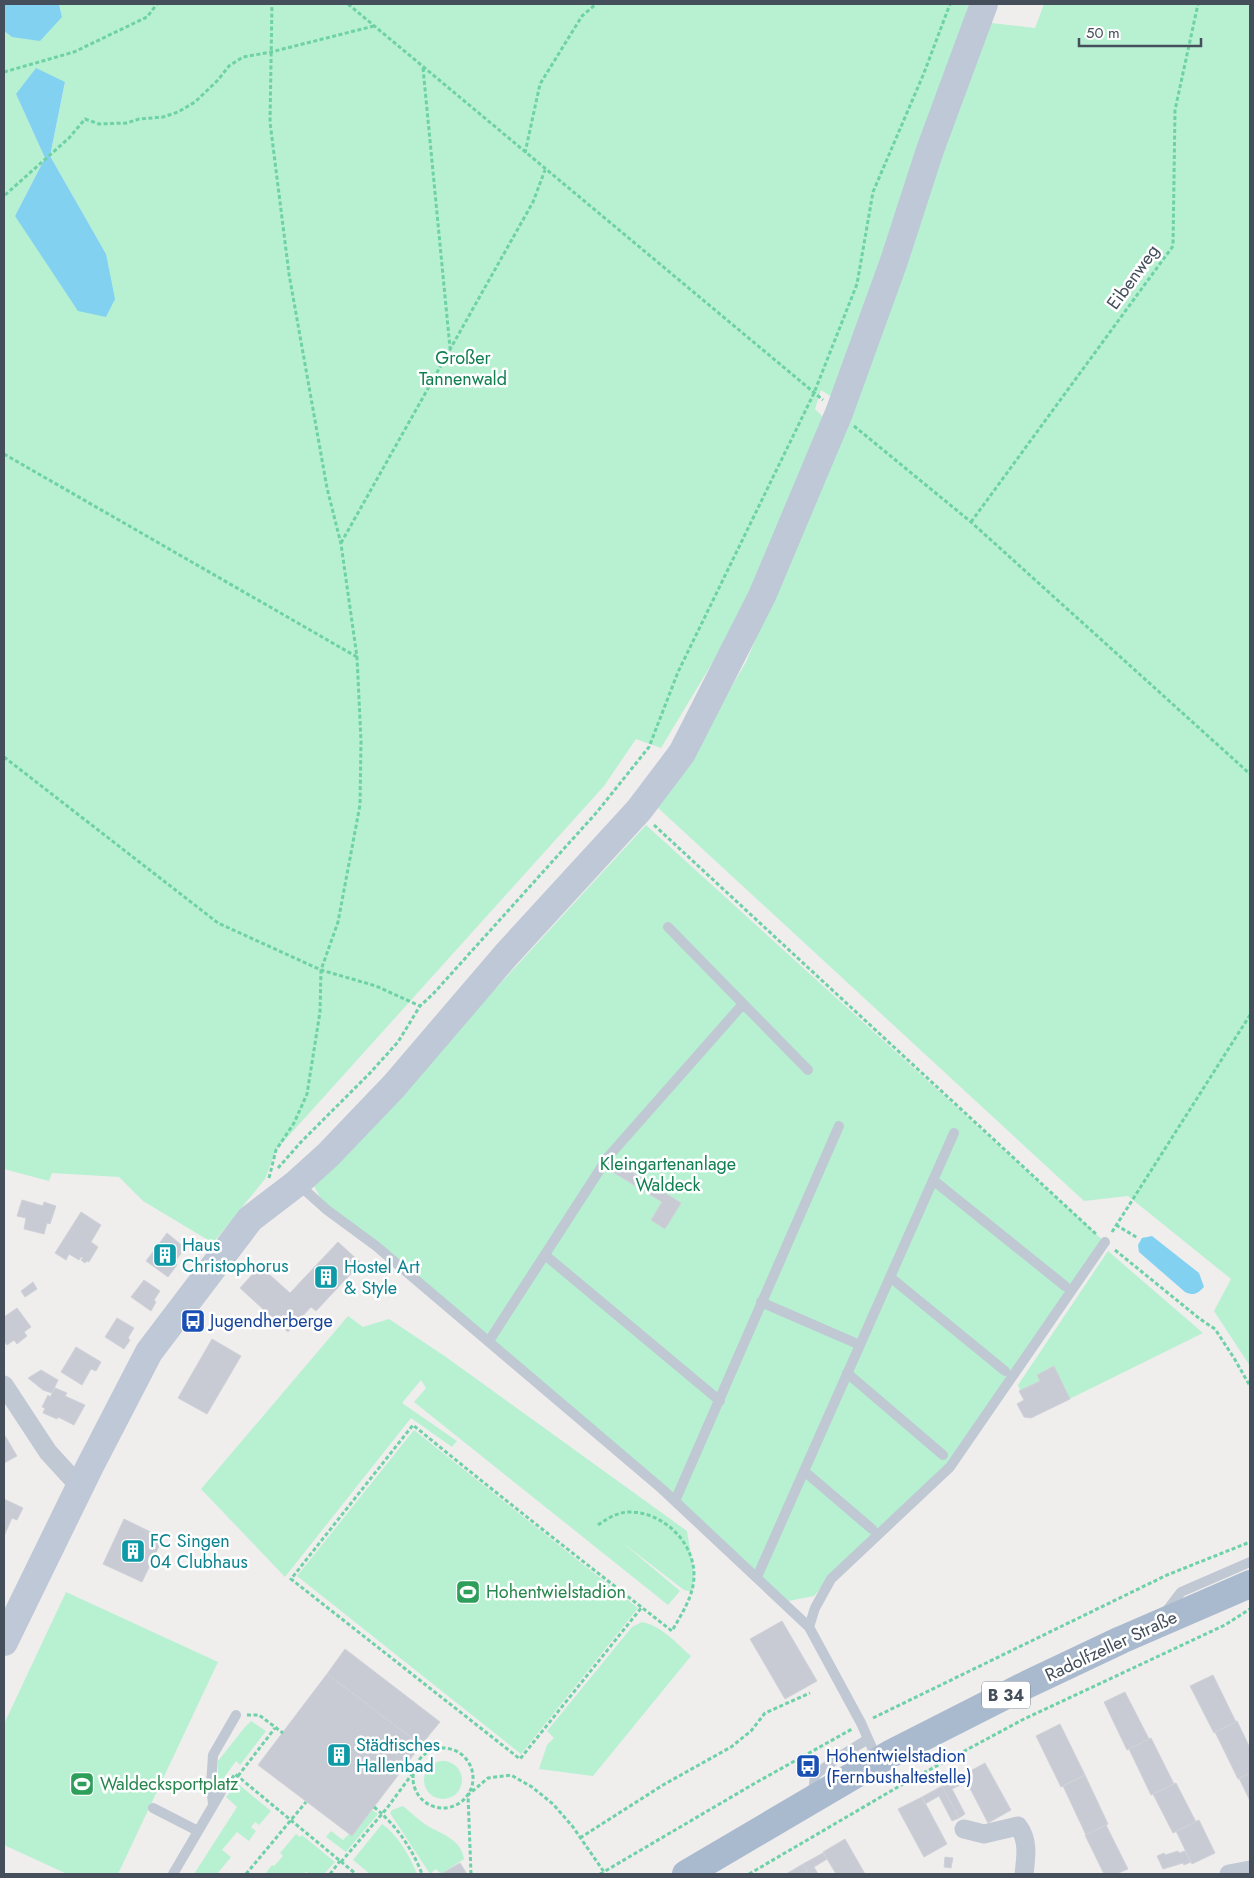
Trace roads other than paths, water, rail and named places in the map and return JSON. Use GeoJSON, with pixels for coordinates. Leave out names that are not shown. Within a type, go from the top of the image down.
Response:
{"type":"FeatureCollection","features":[{"type":"Feature","properties":{"kind":"main road"},"geometry":{"type":"LineString","coordinates":[[4,1642],[149,1352],[250,1219],[297,1183],[328,1155],[394,1086],[506,955],[639,810],[682,753],[762,596],[839,413],[894,261],[930,150],[984,4]]}},
{"type":"Feature","properties":{"kind":"main road","name":"Radolfzeller Straße"},"geometry":{"type":"LineString","coordinates":[[686,1874],[812,1800],[873,1750],[1028,1684],[1250,1584]]}},
{"type":"Feature","properties":{"kind":"street"},"geometry":{"type":"LineString","coordinates":[[4,1385],[48,1452],[80,1487]]}},
{"type":"Feature","properties":{"kind":"street"},"geometry":{"type":"LineString","coordinates":[[964,1829],[984,1834],[1018,1826],[1024,1834],[1027,1856],[1024,1874]]}},
{"type":"Feature","properties":{"kind":"street"},"geometry":{"type":"LineString","coordinates":[[1230,1874],[1250,1870]]}},
{"type":"Feature","properties":{"kind":"lane"},"geometry":{"type":"LineString","coordinates":[[668,927],[808,1070]]}},
{"type":"Feature","properties":{"kind":"lane"},"geometry":{"type":"LineString","coordinates":[[488,1341],[608,1157],[743,1004]]}},
{"type":"Feature","properties":{"kind":"lane"},"geometry":{"type":"LineString","coordinates":[[675,1501],[839,1126]]}},
{"type":"Feature","properties":{"kind":"lane"},"geometry":{"type":"LineString","coordinates":[[757,1577],[954,1133]]}},
{"type":"Feature","properties":{"kind":"lane"},"geometry":{"type":"LineString","coordinates":[[933,1180],[1065,1286]]}},
{"type":"Feature","properties":{"kind":"lane"},"geometry":{"type":"LineString","coordinates":[[297,1183],[327,1210],[376,1246],[675,1501],[809,1627],[873,1750]]}},
{"type":"Feature","properties":{"kind":"lane"},"geometry":{"type":"LineString","coordinates":[[809,1627],[815,1608],[831,1579],[950,1467],[1105,1242]]}},
{"type":"Feature","properties":{"kind":"lane"},"geometry":{"type":"LineString","coordinates":[[545,1255],[720,1401]]}},
{"type":"Feature","properties":{"kind":"lane"},"geometry":{"type":"LineString","coordinates":[[890,1277],[1004,1371]]}},
{"type":"Feature","properties":{"kind":"lane"},"geometry":{"type":"LineString","coordinates":[[761,1302],[860,1345]]}},
{"type":"Feature","properties":{"kind":"lane"},"geometry":{"type":"LineString","coordinates":[[848,1374],[943,1455]]}},
{"type":"Feature","properties":{"kind":"lane"},"geometry":{"type":"LineString","coordinates":[[804,1471],[872,1529]]}},
{"type":"Feature","properties":{"kind":"lane"},"geometry":{"type":"LineString","coordinates":[[1156,1625],[1181,1592],[1250,1562]]}},
{"type":"Feature","properties":{"kind":"lane"},"geometry":{"type":"LineString","coordinates":[[213,1804],[211,1785],[213,1755],[236,1716]]}},
{"type":"Feature","properties":{"kind":"lane"},"geometry":{"type":"LineString","coordinates":[[173,1874],[221,1792]]}},
{"type":"Feature","properties":{"kind":"lane"},"geometry":{"type":"LineString","coordinates":[[153,1808],[198,1831]]}},
{"type":"Feature","properties":{"kind":"water"},"geometry":{"type":"Polygon","coordinates":[[[4,4],[59,4],[62,17],[40,41],[12,37],[4,31],[4,4]]]}},
{"type":"Feature","properties":{"kind":"water"},"geometry":{"type":"Polygon","coordinates":[[[36,68],[65,82],[50,156],[106,254],[115,299],[106,317],[78,311],[15,216],[45,158],[16,94],[36,68]]]}},
{"type":"Feature","properties":{"kind":"water"},"geometry":{"type":"Polygon","coordinates":[[[1152,1236],[1199,1273],[1204,1287],[1195,1294],[1185,1292],[1139,1252],[1138,1245],[1142,1238],[1152,1236]]]}},
{"type":"Feature","properties":{"kind":"place","name":"Haus Christophorus"},"geometry":{"type":"Point","coordinates":[165,1255]}},
{"type":"Feature","properties":{"kind":"place","name":"Hostel Art & Style"},"geometry":{"type":"Point","coordinates":[326,1277]}},
{"type":"Feature","properties":{"kind":"place","name":"Jugendherberge"},"geometry":{"type":"Point","coordinates":[193,1321]}},
{"type":"Feature","properties":{"kind":"place","name":"FC Singen 04 Clubhaus"},"geometry":{"type":"Point","coordinates":[133,1551]}},
{"type":"Feature","properties":{"kind":"place","name":"Hohentwielstadion"},"geometry":{"type":"Point","coordinates":[468,1592]}},
{"type":"Feature","properties":{"kind":"place","name":"Städtisches Hallenbad"},"geometry":{"type":"Point","coordinates":[339,1755]}},
{"type":"Feature","properties":{"kind":"place","name":"Hohentwielstadion (Fernbushaltestelle)"},"geometry":{"type":"Point","coordinates":[808,1766]}},
{"type":"Feature","properties":{"kind":"place","name":"Waldecksportplatz"},"geometry":{"type":"Point","coordinates":[82,1784]}},
{"type":"Feature","properties":{"kind":"park label","name":"Großer Tannenwald"},"geometry":{"type":"Point","coordinates":[463,368]}},
{"type":"Feature","properties":{"kind":"park label","name":"Kleingartenanlage Waldeck"},"geometry":{"type":"Point","coordinates":[668,1174]}}]}
